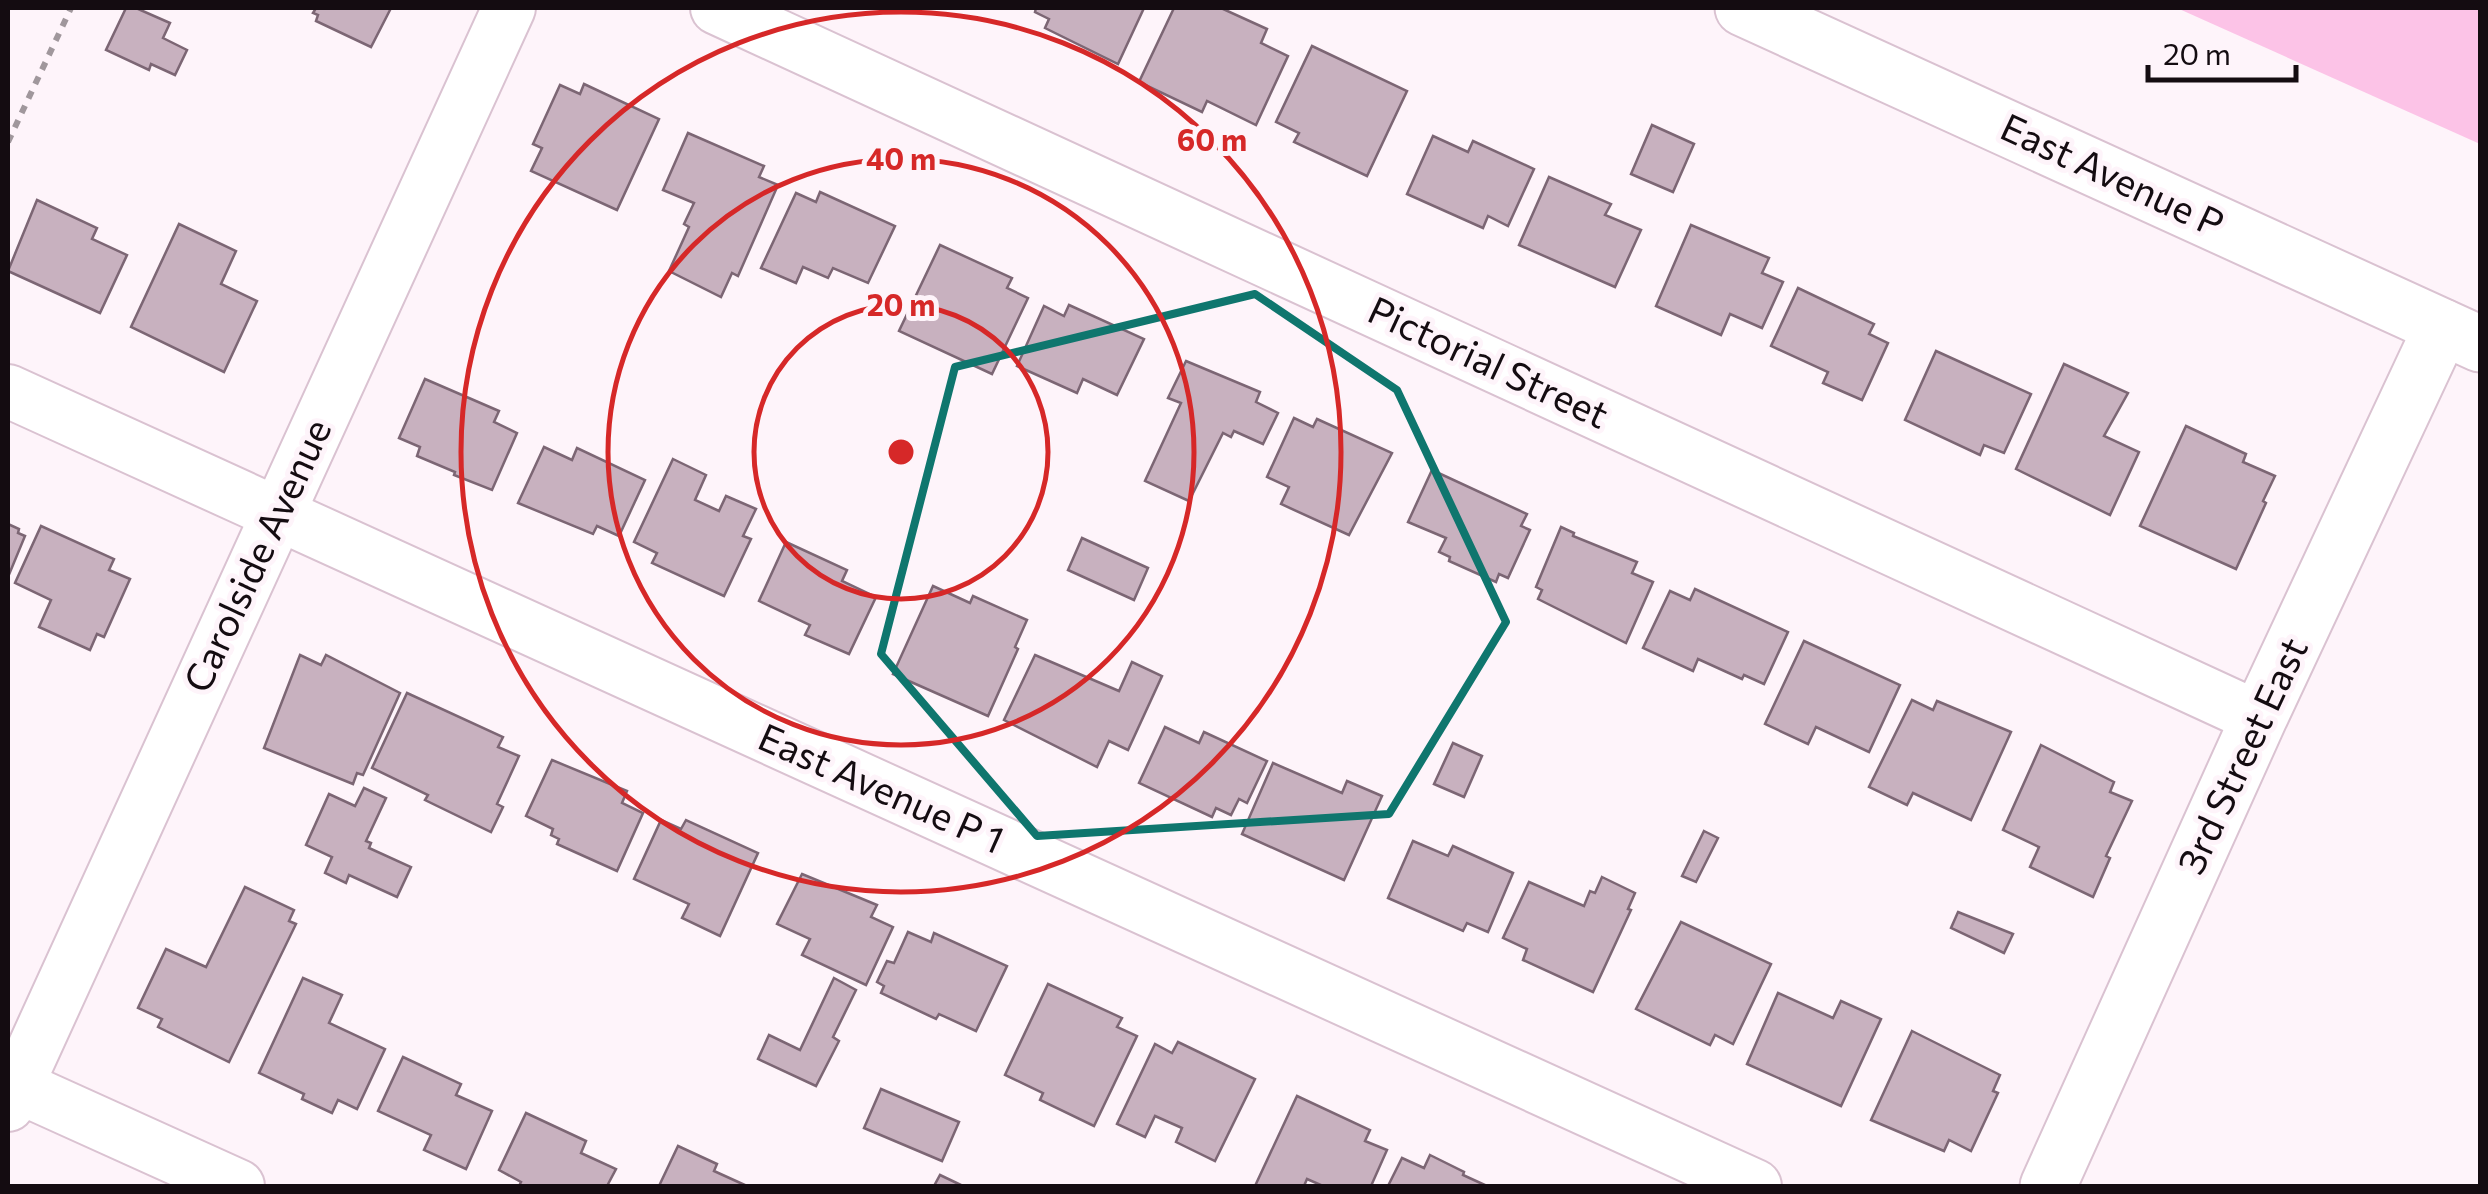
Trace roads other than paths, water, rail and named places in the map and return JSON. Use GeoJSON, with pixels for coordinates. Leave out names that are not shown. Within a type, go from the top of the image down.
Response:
{"type":"FeatureCollection","features":[{"type":"Feature","properties":{"kind":"street","name":"Carolside Avenue"},"geometry":{"type":"LineString","coordinates":[[10,1091],[510,8]]}},
{"type":"Feature","properties":{"kind":"street","name":"Pictorial Street"},"geometry":{"type":"LineString","coordinates":[[717,8],[2259,718]]}},
{"type":"Feature","properties":{"kind":"street","name":"East Avenue P"},"geometry":{"type":"LineString","coordinates":[[1743,8],[2461,335]]}},
{"type":"Feature","properties":{"kind":"street","name":"3rd Street East"},"geometry":{"type":"LineString","coordinates":[[2048,1186],[2259,718],[2461,335]]}},
{"type":"Feature","properties":{"kind":"street","name":"East Avenue P 1"},"geometry":{"type":"LineString","coordinates":[[8,391],[1755,1186]]}},
{"type":"Feature","properties":{"kind":"street"},"geometry":{"type":"LineString","coordinates":[[10,1091],[238,1186]]}}]}
